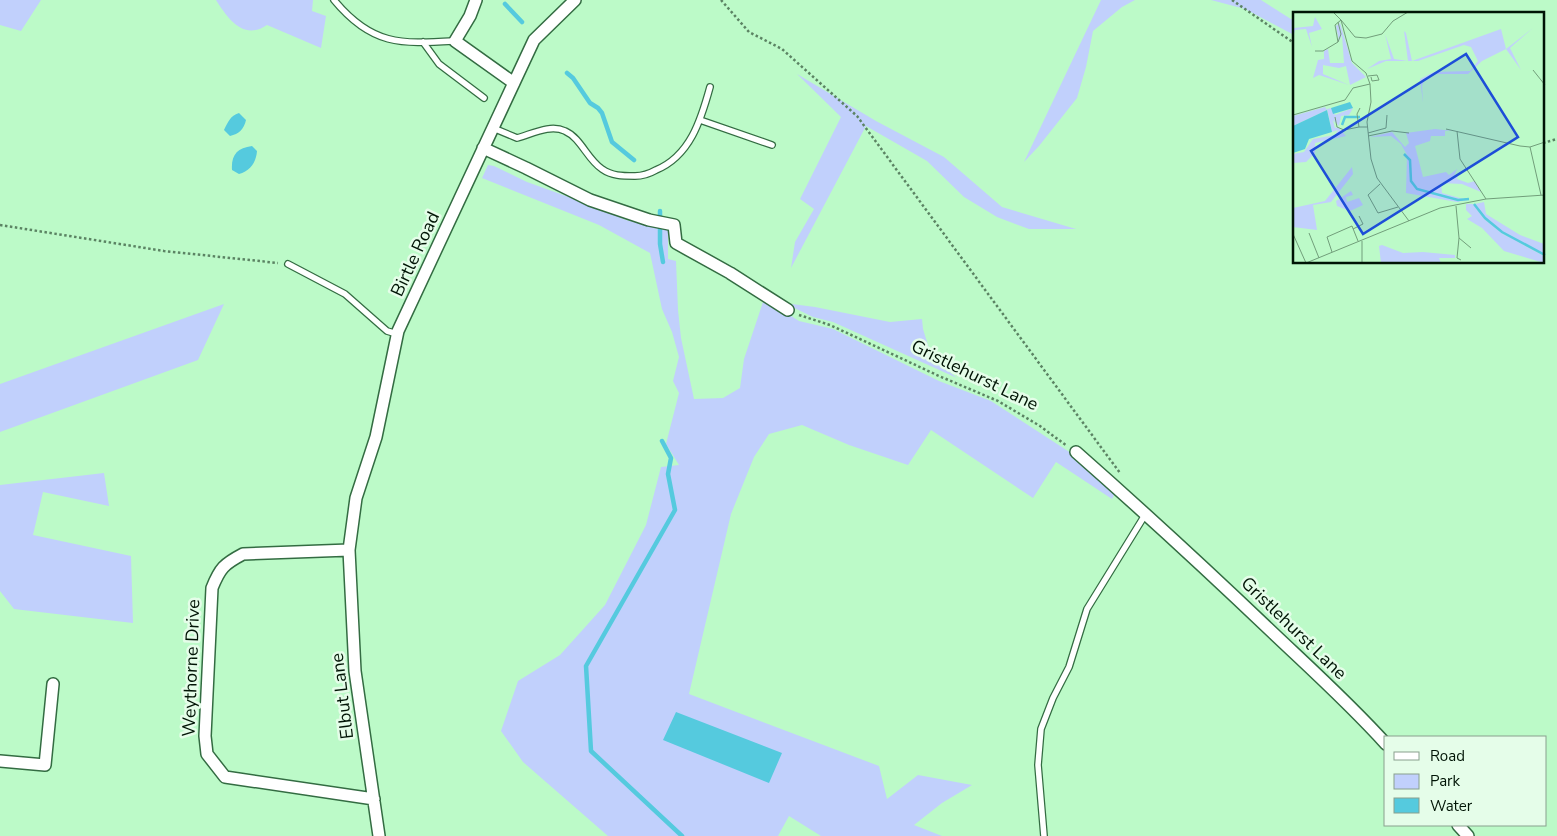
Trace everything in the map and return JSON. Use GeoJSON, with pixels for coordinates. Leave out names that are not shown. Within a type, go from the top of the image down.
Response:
{"type":"FeatureCollection","features":[{"type":"Feature","properties":{"kind":"street"},"geometry":{"type":"LineString","coordinates":[[476,0],[470,16],[455,41],[514,83]]}},
{"type":"Feature","properties":{"kind":"street","name":"Birtle Road"},"geometry":{"type":"LineString","coordinates":[[349,550],[356,498],[376,437],[397,334],[534,40],[575,0]]}},
{"type":"Feature","properties":{"kind":"street"},"geometry":{"type":"LineString","coordinates":[[483,148],[590,200],[654,221],[674,225],[676,243],[730,273],[788,310]]}},
{"type":"Feature","properties":{"kind":"street","name":"Gristlehurst Lane"},"geometry":{"type":"LineString","coordinates":[[1076,452],[1145,515],[1187,550],[1358,713],[1384,742]]}},
{"type":"Feature","properties":{"kind":"street","name":"Weythorne Drive"},"geometry":{"type":"LineString","coordinates":[[349,550],[243,554],[227,562],[217,575],[212,588],[205,736],[207,754],[225,777],[374,798]]}},
{"type":"Feature","properties":{"kind":"street","name":"Elbut Lane"},"geometry":{"type":"LineString","coordinates":[[349,550],[355,671],[379,836]]}},
{"type":"Feature","properties":{"kind":"street"},"geometry":{"type":"LineString","coordinates":[[0,761],[45,765],[53,684]]}},
{"type":"Feature","properties":{"kind":"street"},"geometry":{"type":"LineString","coordinates":[[1459,826],[1468,836]]}},
{"type":"Feature","properties":{"kind":"lane"},"geometry":{"type":"LineString","coordinates":[[334,0],[352,20],[379,36],[392,41],[412,43],[455,41]]}},
{"type":"Feature","properties":{"kind":"lane"},"geometry":{"type":"LineString","coordinates":[[423,42],[439,64],[484,98]]}},
{"type":"Feature","properties":{"kind":"lane"},"geometry":{"type":"LineString","coordinates":[[493,128],[517,138],[546,129],[556,128],[566,131],[574,137],[592,162],[603,170],[616,176],[643,176],[669,165],[680,153],[693,135],[700,120],[710,87]]}},
{"type":"Feature","properties":{"kind":"lane"},"geometry":{"type":"LineString","coordinates":[[700,120],[772,145]]}},
{"type":"Feature","properties":{"kind":"lane"},"geometry":{"type":"LineString","coordinates":[[288,264],[345,294],[387,331],[397,334]]}},
{"type":"Feature","properties":{"kind":"lane"},"geometry":{"type":"LineString","coordinates":[[1044,836],[1038,765],[1041,729],[1053,698],[1070,667],[1087,609],[1145,515]]}},
{"type":"Feature","properties":{"kind":"path"},"geometry":{"type":"LineString","coordinates":[[721,0],[748,32],[782,49],[857,116],[1122,476]]}},
{"type":"Feature","properties":{"kind":"path"},"geometry":{"type":"LineString","coordinates":[[1232,0],[1293,42]]}},
{"type":"Feature","properties":{"kind":"path"},"geometry":{"type":"LineString","coordinates":[[1544,143],[1557,139]]}},
{"type":"Feature","properties":{"kind":"path"},"geometry":{"type":"LineString","coordinates":[[0,225],[164,251],[288,264]]}},
{"type":"Feature","properties":{"kind":"path","name":"Gristlehurst Lane"},"geometry":{"type":"LineString","coordinates":[[788,310],[808,319],[830,324],[939,376],[998,401],[1040,426],[1076,452]]}},
{"type":"Feature","properties":{"kind":"green space"},"geometry":{"type":"Polygon","coordinates":[[[0,0],[41,0],[21,31],[0,25],[0,0]]]}},
{"type":"Feature","properties":{"kind":"green space"},"geometry":{"type":"Polygon","coordinates":[[[216,0],[313,0],[312,11],[326,16],[321,48],[267,25],[251,31],[237,26],[216,0]]]}},
{"type":"Feature","properties":{"kind":"green space"},"geometry":{"type":"Polygon","coordinates":[[[1101,0],[1135,0],[1122,7],[1093,31],[1086,67],[1077,98],[1024,162],[1101,0]]]}},
{"type":"Feature","properties":{"kind":"green space"},"geometry":{"type":"Polygon","coordinates":[[[1211,0],[1261,0],[1293,20],[1293,34],[1245,9],[1211,0]]]}},
{"type":"Feature","properties":{"kind":"green space"},"geometry":{"type":"Polygon","coordinates":[[[797,74],[876,121],[944,157],[1002,207],[1076,229],[1029,229],[997,217],[964,197],[927,161],[866,126],[791,268],[795,242],[814,209],[800,199],[841,117],[797,74]]]}},
{"type":"Feature","properties":{"kind":"green space"},"geometry":{"type":"Polygon","coordinates":[[[488,165],[626,220],[668,230],[668,259],[676,261],[681,338],[694,399],[723,398],[740,388],[744,359],[764,299],[799,321],[833,329],[939,381],[991,401],[1074,455],[1115,493],[1112,499],[1056,462],[1033,498],[931,430],[908,465],[849,445],[802,425],[769,434],[754,457],[731,514],[689,694],[879,766],[887,799],[918,775],[972,785],[942,803],[914,825],[942,836],[821,836],[789,816],[778,836],[608,836],[523,762],[501,731],[518,681],[560,655],[605,605],[646,525],[661,467],[679,465],[666,444],[679,393],[673,381],[679,357],[672,332],[662,309],[650,253],[599,225],[482,178],[488,165]]]}},
{"type":"Feature","properties":{"kind":"green space"},"geometry":{"type":"Polygon","coordinates":[[[784,303],[815,307],[890,322],[922,319],[923,329],[932,358],[957,378],[833,322],[813,317],[784,303]]]}},
{"type":"Feature","properties":{"kind":"green space"},"geometry":{"type":"Polygon","coordinates":[[[224,304],[198,360],[0,432],[0,384],[224,304]]]}},
{"type":"Feature","properties":{"kind":"green space"},"geometry":{"type":"Polygon","coordinates":[[[104,473],[109,506],[43,492],[33,535],[131,556],[133,623],[14,609],[0,591],[0,485],[104,473]]]}},
{"type":"Feature","properties":{"kind":"water"},"geometry":{"type":"Polygon","coordinates":[[[239,113],[246,120],[245,123],[241,131],[230,136],[224,130],[231,118],[239,113]]]}},
{"type":"Feature","properties":{"kind":"water"},"geometry":{"type":"Polygon","coordinates":[[[252,146],[257,151],[252,166],[239,174],[232,170],[236,153],[242,148],[252,146]]]}},
{"type":"Feature","properties":{"kind":"water"},"geometry":{"type":"Polygon","coordinates":[[[676,712],[782,753],[769,783],[663,740],[676,712]]]}},
{"type":"Feature","properties":{"kind":"waterway"},"geometry":{"type":"LineString","coordinates":[[505,4],[522,22]]}},
{"type":"Feature","properties":{"kind":"waterway"},"geometry":{"type":"LineString","coordinates":[[567,73],[573,78],[590,103],[602,113],[612,142],[634,160]]}},
{"type":"Feature","properties":{"kind":"waterway"},"geometry":{"type":"LineString","coordinates":[[660,211],[660,244],[663,262]]}},
{"type":"Feature","properties":{"kind":"waterway"},"geometry":{"type":"LineString","coordinates":[[662,441],[671,458],[668,474],[675,510],[586,666],[591,751],[682,836]]}}]}
